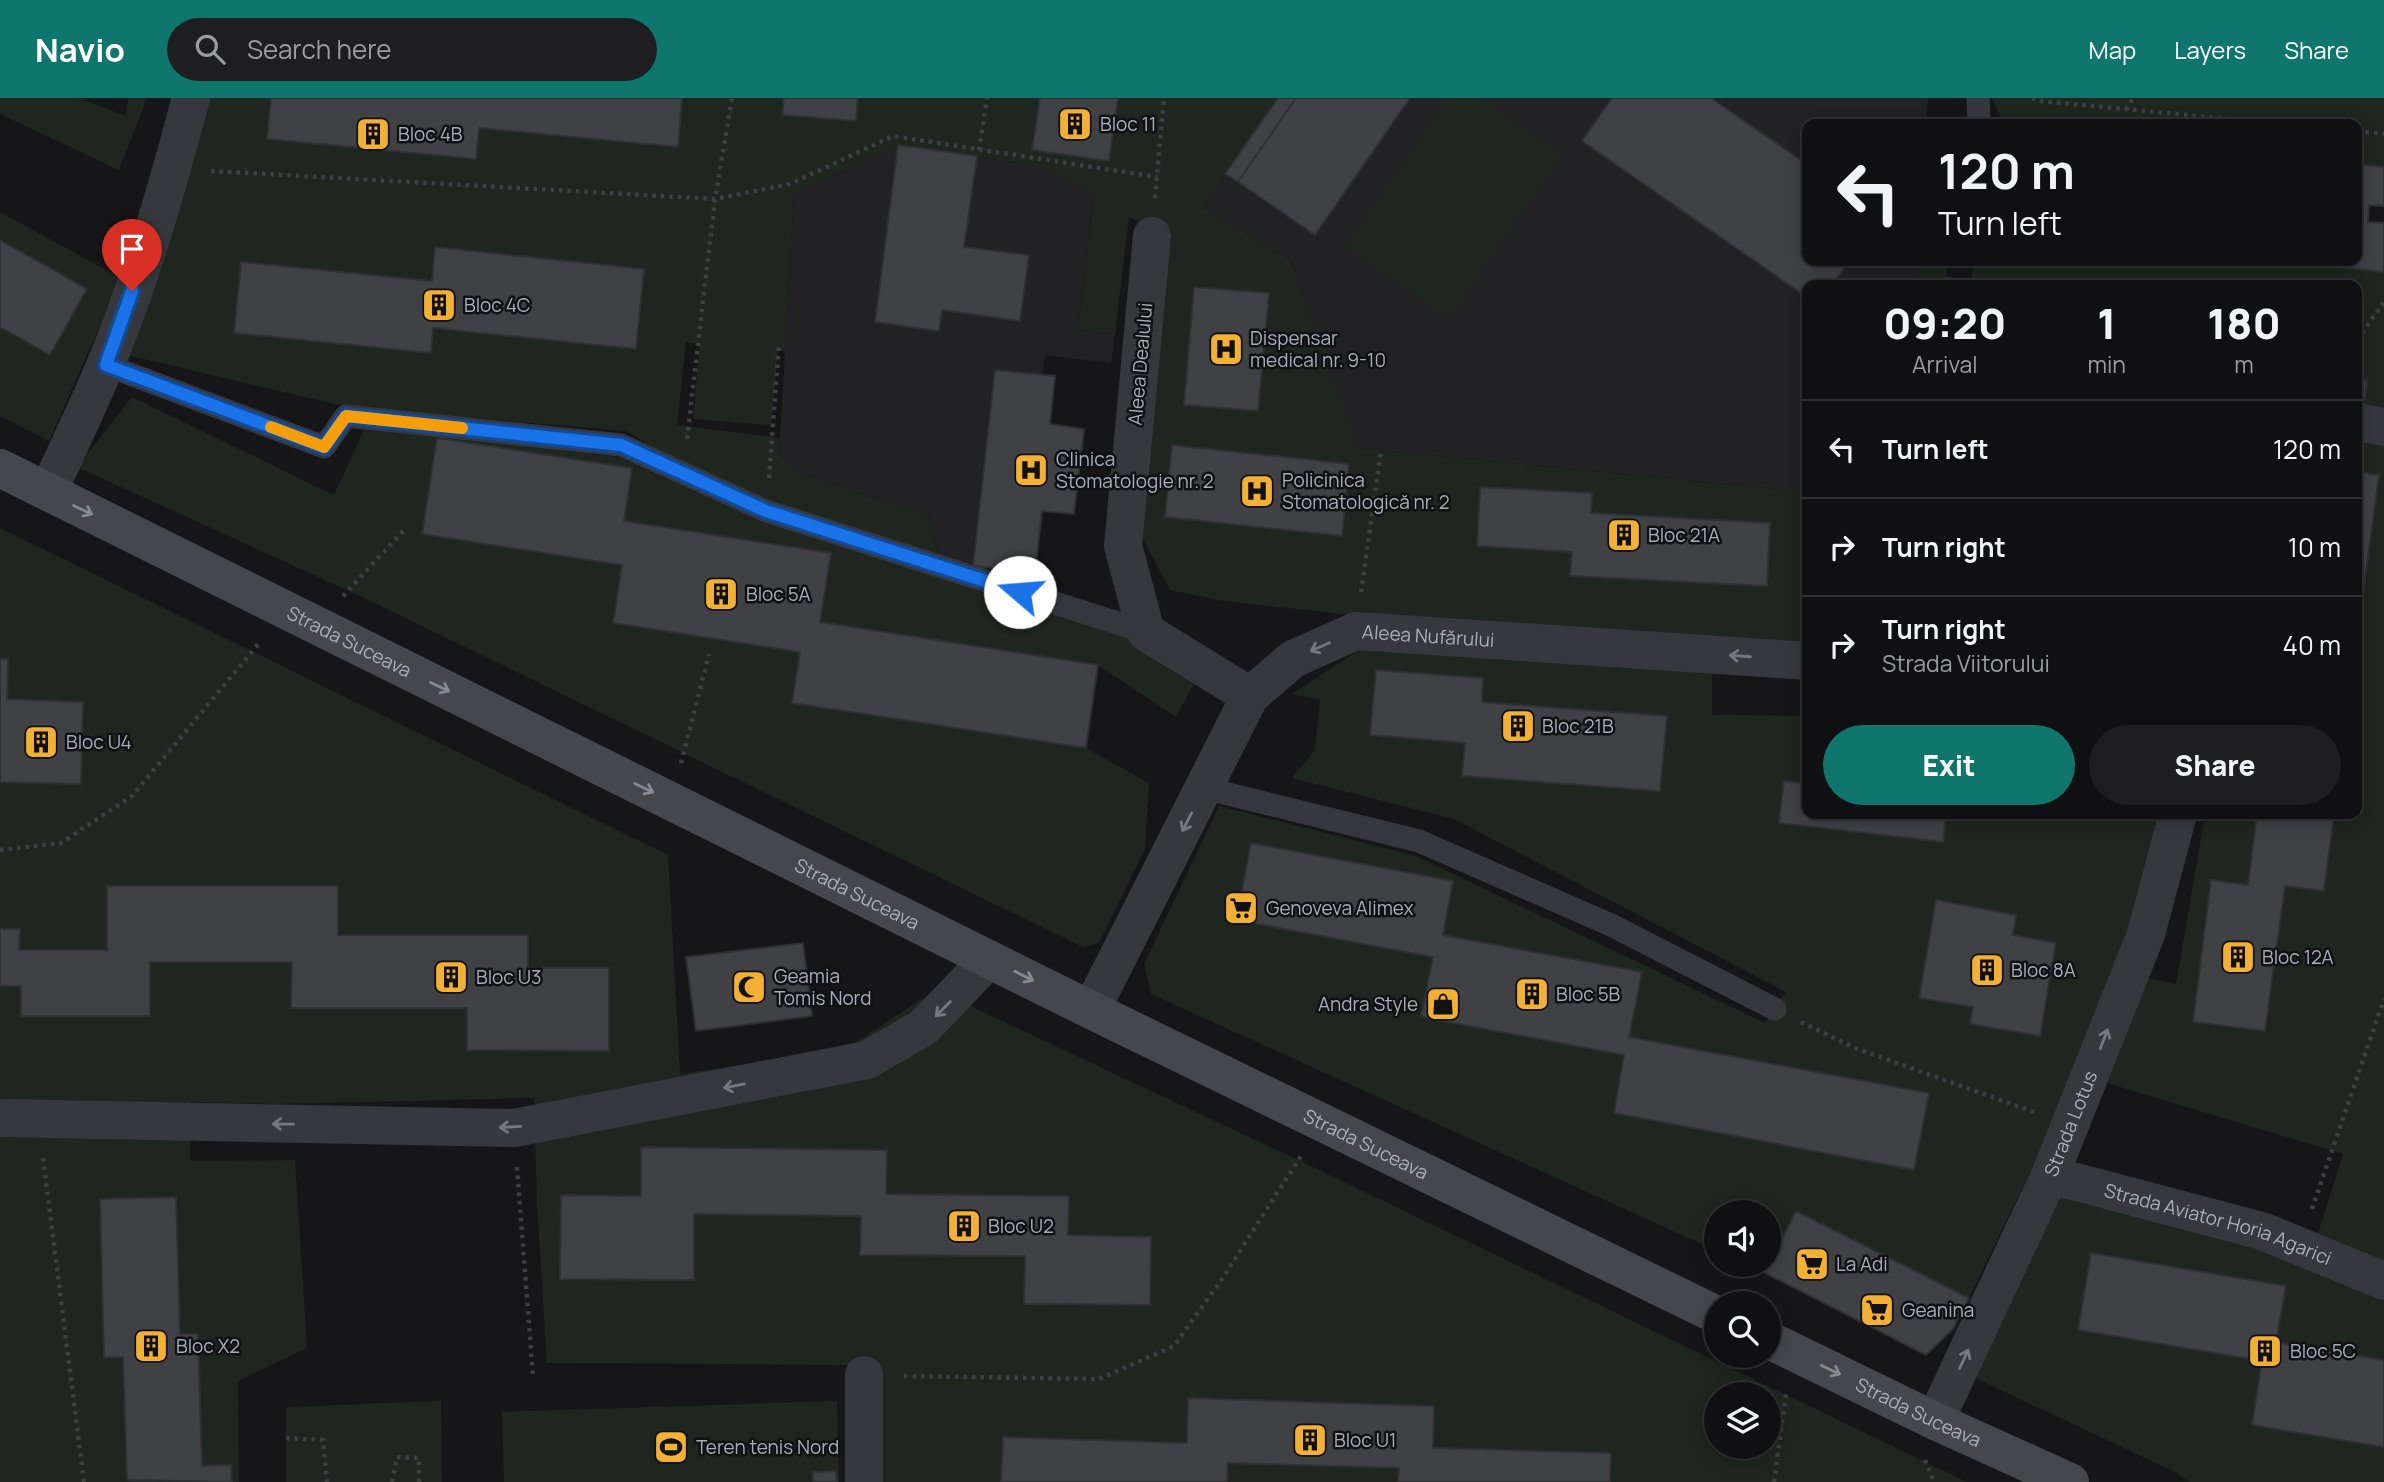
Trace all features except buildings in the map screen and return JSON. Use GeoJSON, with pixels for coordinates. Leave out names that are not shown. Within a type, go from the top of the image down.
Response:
{"type":"FeatureCollection","features":[{"type":"Feature","properties":{"kind":"street"},"geometry":{"type":"LineString","coordinates":[[48,492],[106,365],[172,169],[191,98]]}},
{"type":"Feature","properties":{"kind":"street","name":"Aleea Dealului"},"geometry":{"type":"LineString","coordinates":[[1146,632],[1123,546],[1152,236]]}},
{"type":"Feature","properties":{"kind":"street"},"geometry":{"type":"LineString","coordinates":[[2362,423],[2384,427]]}},
{"type":"Feature","properties":{"kind":"street","name":"Strada Suceava"},"geometry":{"type":"LineString","coordinates":[[0,468],[1091,1010],[1704,1309]]}},
{"type":"Feature","properties":{"kind":"street","name":"Aleea Nufărului"},"geometry":{"type":"LineString","coordinates":[[1091,1010],[1250,696],[1293,659],[1356,631],[1802,661]]}},
{"type":"Feature","properties":{"kind":"street"},"geometry":{"type":"LineString","coordinates":[[1146,632],[1250,696]]}},
{"type":"Feature","properties":{"kind":"street","name":"Strada Lotus"},"geometry":{"type":"LineString","coordinates":[[1935,1421],[2050,1175],[2146,934],[2177,819]]}},
{"type":"Feature","properties":{"kind":"street"},"geometry":{"type":"LineString","coordinates":[[0,1118],[513,1128],[867,1060],[924,1027],[989,959]]}},
{"type":"Feature","properties":{"kind":"street","name":"Strada Aviator Horia Agarici"},"geometry":{"type":"LineString","coordinates":[[2050,1175],[2262,1231],[2384,1281]]}},
{"type":"Feature","properties":{"kind":"street","name":"Strada Suceava"},"geometry":{"type":"LineString","coordinates":[[1781,1346],[1935,1421],[2070,1482]]}},
{"type":"Feature","properties":{"kind":"street"},"geometry":{"type":"LineString","coordinates":[[864,1375],[864,1482]]}},
{"type":"Feature","properties":{"kind":"lane"},"geometry":{"type":"LineString","coordinates":[[1978,98],[1979,119]]}},
{"type":"Feature","properties":{"kind":"lane"},"geometry":{"type":"LineString","coordinates":[[106,365],[324,447],[346,416],[621,445],[766,511],[1146,632]]}},
{"type":"Feature","properties":{"kind":"lane"},"geometry":{"type":"LineString","coordinates":[[1204,788],[1419,841],[1611,925],[1775,1009]]}},
{"type":"Feature","properties":{"kind":"path"},"geometry":{"type":"LineString","coordinates":[[683,474],[715,199],[732,98]]}},
{"type":"Feature","properties":{"kind":"path"},"geometry":{"type":"LineString","coordinates":[[979,149],[987,98]]}},
{"type":"Feature","properties":{"kind":"path"},"geometry":{"type":"LineString","coordinates":[[1152,236],[1164,98]]}},
{"type":"Feature","properties":{"kind":"path"},"geometry":{"type":"LineString","coordinates":[[2032,98],[2226,119]]}},
{"type":"Feature","properties":{"kind":"path"},"geometry":{"type":"LineString","coordinates":[[2126,110],[2133,98]]}},
{"type":"Feature","properties":{"kind":"path"},"geometry":{"type":"LineString","coordinates":[[2362,132],[2384,134]]}},
{"type":"Feature","properties":{"kind":"path"},"geometry":{"type":"LineString","coordinates":[[172,169],[715,199],[790,184],[893,136],[1157,177]]}},
{"type":"Feature","properties":{"kind":"path"},"geometry":{"type":"LineString","coordinates":[[2362,333],[2384,302]]}},
{"type":"Feature","properties":{"kind":"path"},"geometry":{"type":"LineString","coordinates":[[766,511],[779,343]]}},
{"type":"Feature","properties":{"kind":"path"},"geometry":{"type":"LineString","coordinates":[[1356,631],[1381,451]]}},
{"type":"Feature","properties":{"kind":"path"},"geometry":{"type":"LineString","coordinates":[[343,597],[405,529]]}},
{"type":"Feature","properties":{"kind":"path"},"geometry":{"type":"LineString","coordinates":[[0,850],[61,844],[132,796],[260,642]]}},
{"type":"Feature","properties":{"kind":"path"},"geometry":{"type":"LineString","coordinates":[[681,763],[709,654]]}},
{"type":"Feature","properties":{"kind":"path"},"geometry":{"type":"LineString","coordinates":[[2300,1246],[2384,999]]}},
{"type":"Feature","properties":{"kind":"path"},"geometry":{"type":"LineString","coordinates":[[1775,1009],[1854,1048],[2070,1125]]}},
{"type":"Feature","properties":{"kind":"path"},"geometry":{"type":"LineString","coordinates":[[38,1119],[85,1482]]}},
{"type":"Feature","properties":{"kind":"path"},"geometry":{"type":"LineString","coordinates":[[513,1128],[533,1377]]}},
{"type":"Feature","properties":{"kind":"path"},"geometry":{"type":"LineString","coordinates":[[864,1375],[1099,1379],[1174,1346],[1222,1279],[1303,1153]]}},
{"type":"Feature","properties":{"kind":"path"},"geometry":{"type":"LineString","coordinates":[[1774,1482],[1787,1384]]}},
{"type":"Feature","properties":{"kind":"path"},"geometry":{"type":"LineString","coordinates":[[286,1438],[323,1440],[327,1482]]}},
{"type":"Feature","properties":{"kind":"path"},"geometry":{"type":"LineString","coordinates":[[392,1482],[397,1457],[419,1458],[419,1482]]}},
{"type":"Feature","properties":{"kind":"shaded area"},"geometry":{"type":"Polygon","coordinates":[[[0,98],[79,98],[126,116],[128,98],[147,98],[119,170],[0,114],[0,98]]]}},
{"type":"Feature","properties":{"kind":"shaded area"},"geometry":{"type":"Polygon","coordinates":[[[207,98],[271,98],[268,139],[476,159],[479,128],[677,147],[682,98],[784,98],[783,115],[856,121],[858,98],[1040,98],[1033,150],[1108,161],[1118,98],[1278,98],[1203,207],[1290,260],[1357,448],[1802,491],[1802,649],[1371,617],[1224,601],[1170,590],[1136,526],[1171,237],[1129,217],[1115,334],[1078,330],[1094,195],[1042,167],[898,145],[794,194],[785,351],[778,350],[771,425],[693,419],[700,344],[686,342],[677,425],[780,438],[779,455],[807,476],[928,515],[938,555],[781,509],[673,458],[625,431],[347,407],[123,354],[207,98]],[[436,247],[432,281],[234,332],[431,353],[433,328],[636,349],[644,269],[436,247]],[[1194,287],[1184,404],[1258,411],[1269,293],[1194,287]],[[1172,445],[1165,517],[1342,536],[1349,464],[1172,445]],[[1480,487],[1477,546],[1572,552],[1571,576],[1767,586],[1769,523],[1591,513],[1592,493],[1480,487]]]}},
{"type":"Feature","properties":{"kind":"shaded area"},"geometry":{"type":"Polygon","coordinates":[[[1278,98],[1928,98],[1926,119],[1802,119],[1802,266],[1918,266],[1917,280],[1802,280],[1802,491],[1356,448],[1290,260],[1203,207],[1278,98]]]}},
{"type":"Feature","properties":{"kind":"shaded area"},"geometry":{"type":"Polygon","coordinates":[[[1448,98],[1480,98],[1562,155],[1449,319],[1345,247],[1448,98]]]}},
{"type":"Feature","properties":{"kind":"shaded area"},"geometry":{"type":"Polygon","coordinates":[[[1992,98],[2384,98],[2384,167],[2362,165],[2362,119],[2002,119],[1992,98]]]}},
{"type":"Feature","properties":{"kind":"shaded area"},"geometry":{"type":"Polygon","coordinates":[[[898,145],[1042,167],[1094,195],[1078,330],[1115,334],[1111,363],[1045,355],[1042,375],[995,370],[973,566],[938,555],[928,515],[807,476],[779,455],[794,194],[898,145]]]}},
{"type":"Feature","properties":{"kind":"shaded area"},"geometry":{"type":"Polygon","coordinates":[[[0,212],[121,278],[49,441],[0,416],[0,327],[50,354],[87,289],[0,240],[0,212]]]}},
{"type":"Feature","properties":{"kind":"shaded area"},"geometry":{"type":"Polygon","coordinates":[[[1918,266],[1947,266],[1946,280],[1917,280],[1918,266]]]}},
{"type":"Feature","properties":{"kind":"shaded area"},"geometry":{"type":"Polygon","coordinates":[[[1973,266],[2327,266],[2384,272],[2384,416],[2362,412],[2362,280],[1971,280],[1973,266]]]}},
{"type":"Feature","properties":{"kind":"shaded area"},"geometry":{"type":"Polygon","coordinates":[[[132,397],[334,495],[365,428],[618,457],[762,522],[1128,637],[1196,679],[1176,717],[1098,665],[820,622],[830,553],[624,521],[632,468],[437,438],[423,534],[622,565],[800,652],[792,703],[1086,748],[1149,783],[1145,849],[1099,943],[1083,947],[360,596],[77,467],[132,397]]]}},
{"type":"Feature","properties":{"kind":"shaded area"},"geometry":{"type":"Polygon","coordinates":[[[2362,442],[2384,446],[2384,1264],[2317,1237],[2343,1154],[2107,1083],[2148,978],[2176,984],[2204,819],[2256,819],[2248,885],[2211,881],[2193,1022],[2264,1031],[2285,886],[2324,891],[2333,819],[2362,819],[2362,601],[2379,475],[2362,473],[2362,442]]]}},
{"type":"Feature","properties":{"kind":"shaded area"},"geometry":{"type":"Polygon","coordinates":[[[0,528],[668,855],[680,1074],[845,1049],[936,990],[1311,1166],[1704,1355],[1704,1368],[1730,1368],[1759,1382],[1704,1382],[1704,1459],[1781,1459],[1781,1392],[1967,1482],[1610,1482],[1610,1453],[1433,1448],[1434,1406],[1188,1399],[1187,1443],[1001,1482],[877,1482],[876,1365],[547,1363],[534,1098],[275,1104],[190,1102],[190,1161],[295,1160],[307,1348],[238,1381],[239,1482],[232,1482],[231,1466],[202,1466],[197,1334],[180,1334],[105,1358],[123,1357],[127,1480],[156,1479],[156,1482],[0,1482],[0,986],[21,986],[21,1016],[150,1016],[150,962],[292,962],[291,1007],[467,1008],[468,1050],[609,1051],[609,968],[528,968],[527,935],[338,935],[337,886],[107,886],[107,950],[19,950],[20,929],[0,929],[0,782],[81,784],[83,702],[7,699],[7,659],[0,659],[0,528]],[[642,1147],[641,1196],[561,1195],[560,1279],[693,1280],[694,1214],[861,1216],[860,1255],[1025,1256],[1024,1304],[1150,1305],[1151,1237],[1068,1235],[1068,1196],[886,1194],[886,1150],[642,1147]]]}},
{"type":"Feature","properties":{"kind":"shaded area"},"geometry":{"type":"Polygon","coordinates":[[[1362,648],[1712,673],[1712,715],[1802,716],[1802,783],[1784,781],[1780,823],[1943,842],[1945,819],[2157,819],[2130,937],[2047,1137],[1969,1298],[1796,1211],[1781,1240],[1781,1200],[1704,1200],[1704,1245],[1151,994],[1144,964],[1219,806],[1416,856],[1765,1023],[1786,992],[1454,819],[1292,778],[1315,750],[1320,700],[1292,694],[1362,648]],[[1376,670],[1370,735],[1465,743],[1462,776],[1660,791],[1666,716],[1482,702],[1483,678],[1376,670]],[[1251,844],[1236,920],[1433,957],[1422,1017],[1624,1055],[1614,1113],[1914,1170],[1929,1093],[1629,1037],[1642,972],[1443,935],[1453,881],[1251,844]],[[1936,900],[1919,997],[1973,1007],[1970,1024],[2040,1036],[2056,943],[2013,935],[2015,915],[1936,900]]]}},
{"type":"Feature","properties":{"kind":"shaded area"},"geometry":{"type":"Polygon","coordinates":[[[2059,1189],[2264,1245],[2384,1293],[2384,1360],[2276,1342],[2286,1286],[2091,1253],[2078,1330],[2262,1361],[2384,1447],[2384,1482],[2190,1482],[2175,1472],[1971,1376],[2059,1189]]]}},
{"type":"Feature","properties":{"kind":"shaded area"},"geometry":{"type":"Polygon","coordinates":[[[441,1401],[442,1482],[286,1482],[286,1407],[441,1401]]]}},
{"type":"Feature","properties":{"kind":"shaded area","name":"Teren tenis Nord"},"geometry":{"type":"Polygon","coordinates":[[[837,1401],[839,1482],[504,1482],[502,1412],[837,1401]]]}},
{"type":"Feature","properties":{"kind":"shaded area"},"geometry":{"type":"Polygon","coordinates":[[[1228,1463],[1399,1468],[1398,1482],[1227,1482],[1228,1463]]]}},
{"type":"Feature","properties":{"kind":"slow traffic"},"geometry":{"type":"LineString","coordinates":[[271,427],[324,447],[346,416],[462,428]]}},
{"type":"Feature","properties":{"kind":"place","name":"Bloc 11"},"geometry":{"type":"Point","coordinates":[1075,124]}},
{"type":"Feature","properties":{"kind":"place","name":"Bloc 4B"},"geometry":{"type":"Point","coordinates":[373,134]}},
{"type":"Feature","properties":{"kind":"place","name":"Bloc 4C"},"geometry":{"type":"Point","coordinates":[439,305]}},
{"type":"Feature","properties":{"kind":"place","name":"Dispensar medical nr. 9-10"},"geometry":{"type":"Point","coordinates":[1226,349]}},
{"type":"Feature","properties":{"kind":"place","name":"Clinica Stomatologie nr. 2"},"geometry":{"type":"Point","coordinates":[1031,470]}},
{"type":"Feature","properties":{"kind":"place","name":"Policinica Stomatologică nr. 2"},"geometry":{"type":"Point","coordinates":[1257,491]}},
{"type":"Feature","properties":{"kind":"place","name":"Bloc 21A"},"geometry":{"type":"Point","coordinates":[1624,535]}},
{"type":"Feature","properties":{"kind":"place","name":"Bloc 5A"},"geometry":{"type":"Point","coordinates":[721,594]}},
{"type":"Feature","properties":{"kind":"place","name":"Bloc 21B"},"geometry":{"type":"Point","coordinates":[1518,726]}},
{"type":"Feature","properties":{"kind":"place","name":"Bloc U4"},"geometry":{"type":"Point","coordinates":[41,742]}},
{"type":"Feature","properties":{"kind":"place","name":"Genoveva Alimex"},"geometry":{"type":"Point","coordinates":[1241,908]}},
{"type":"Feature","properties":{"kind":"place","name":"Bloc 12A"},"geometry":{"type":"Point","coordinates":[2238,957]}},
{"type":"Feature","properties":{"kind":"place","name":"Bloc 8A"},"geometry":{"type":"Point","coordinates":[1987,970]}},
{"type":"Feature","properties":{"kind":"place","name":"Bloc U3"},"geometry":{"type":"Point","coordinates":[451,977]}},
{"type":"Feature","properties":{"kind":"place","name":"Geamia Tomis Nord"},"geometry":{"type":"Point","coordinates":[749,987]}},
{"type":"Feature","properties":{"kind":"place","name":"Bloc 5B"},"geometry":{"type":"Point","coordinates":[1532,994]}},
{"type":"Feature","properties":{"kind":"place","name":"Andra Style"},"geometry":{"type":"Point","coordinates":[1443,1004]}},
{"type":"Feature","properties":{"kind":"place","name":"Bloc U2"},"geometry":{"type":"Point","coordinates":[964,1226]}},
{"type":"Feature","properties":{"kind":"place","name":"La Adi"},"geometry":{"type":"Point","coordinates":[1812,1264]}},
{"type":"Feature","properties":{"kind":"place","name":"Geanina"},"geometry":{"type":"Point","coordinates":[1877,1310]}},
{"type":"Feature","properties":{"kind":"place","name":"Bloc X2"},"geometry":{"type":"Point","coordinates":[151,1346]}},
{"type":"Feature","properties":{"kind":"place","name":"Bloc 5C"},"geometry":{"type":"Point","coordinates":[2265,1351]}},
{"type":"Feature","properties":{"kind":"place","name":"Bloc U1"},"geometry":{"type":"Point","coordinates":[1310,1440]}},
{"type":"Feature","properties":{"kind":"place","name":"Teren tenis Nord"},"geometry":{"type":"Point","coordinates":[671,1447]}},
{"type":"Feature","properties":{"kind":"route"},"geometry":{"type":"LineString","coordinates":[[132,291],[106,365],[324,447],[346,416],[621,445],[766,511],[1020,592]]}}]}
